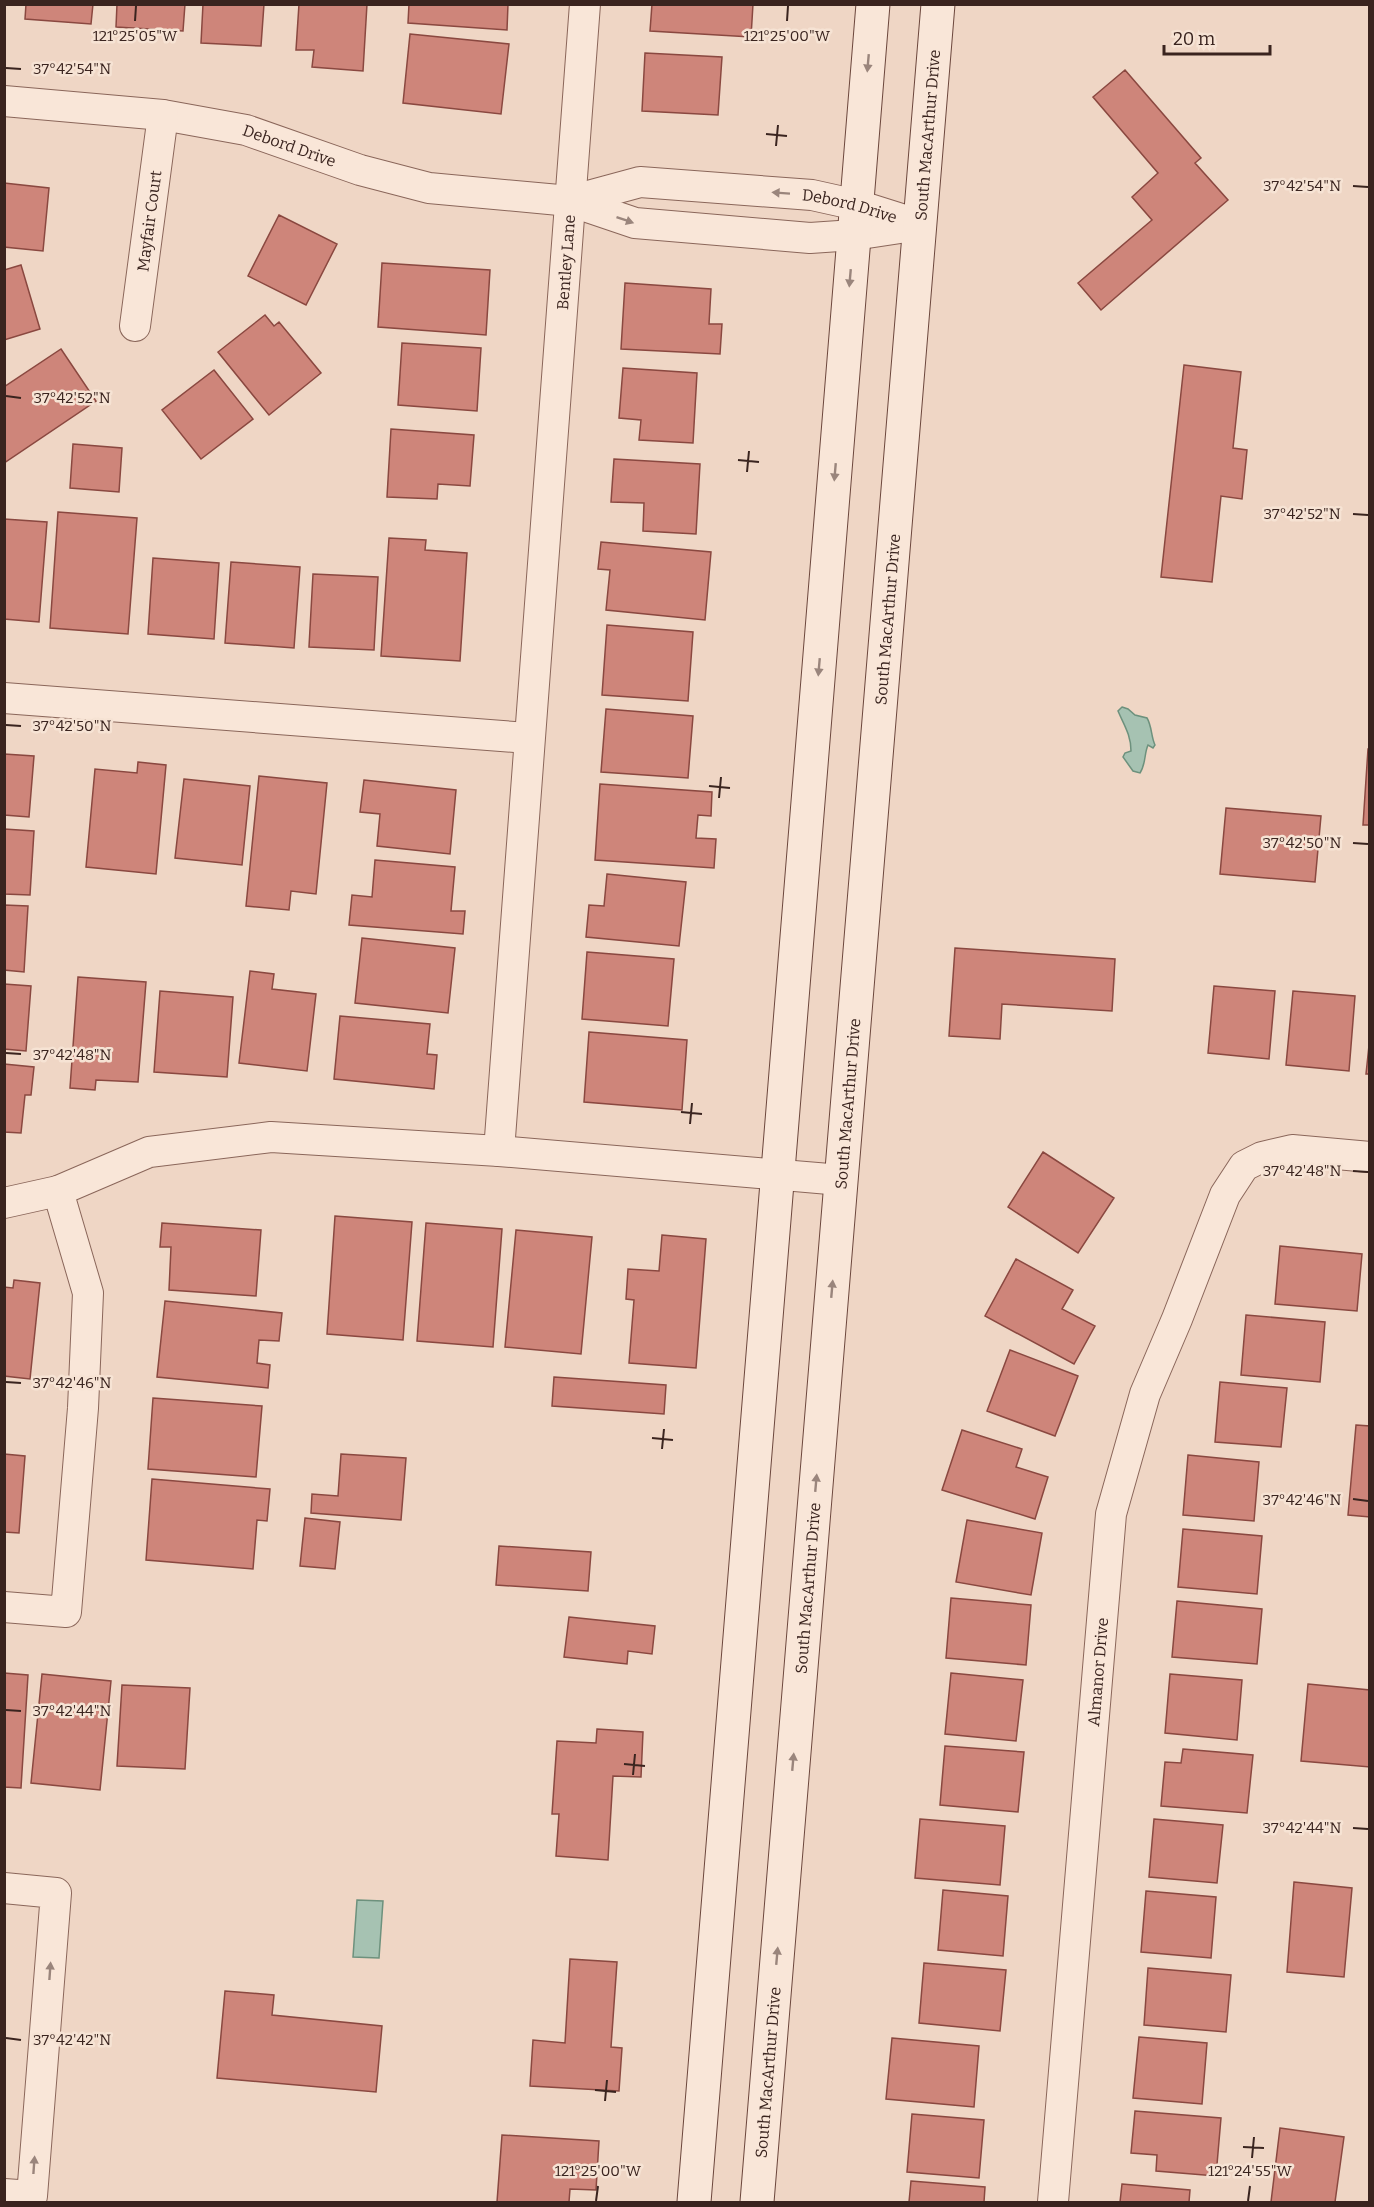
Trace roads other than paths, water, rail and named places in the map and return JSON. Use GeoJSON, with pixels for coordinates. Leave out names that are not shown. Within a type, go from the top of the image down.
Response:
{"type":"FeatureCollection","features":[{"type":"Feature","properties":{"kind":"main road"},"geometry":{"type":"LineString","coordinates":[[694,2202],[873,4]]}},
{"type":"Feature","properties":{"kind":"main road","name":"South MacArthur Drive"},"geometry":{"type":"LineString","coordinates":[[757,2202],[938,4]]}},
{"type":"Feature","properties":{"kind":"street","name":"Bentley Lane"},"geometry":{"type":"LineString","coordinates":[[499,1151],[528,738],[585,4]]}},
{"type":"Feature","properties":{"kind":"street","name":"Debord Drive"},"geometry":{"type":"LineString","coordinates":[[4,101],[163,115],[246,130],[360,170],[429,188],[570,201],[635,223],[810,238],[855,220]]}},
{"type":"Feature","properties":{"kind":"street","name":"Mayfair Court"},"geometry":{"type":"LineString","coordinates":[[135,326],[163,115]]}},
{"type":"Feature","properties":{"kind":"street","name":"Debord Drive"},"geometry":{"type":"LineString","coordinates":[[570,201],[640,182],[812,195],[855,220],[920,225]]}},
{"type":"Feature","properties":{"kind":"street"},"geometry":{"type":"LineString","coordinates":[[4,698],[528,738]]}},
{"type":"Feature","properties":{"kind":"street"},"geometry":{"type":"LineString","coordinates":[[4,1203],[58,1191],[149,1152],[271,1137],[499,1151],[841,1180]]}},
{"type":"Feature","properties":{"kind":"street","name":"Almanor Drive"},"geometry":{"type":"LineString","coordinates":[[1053,2202],[1111,1514],[1145,1394],[1226,1196],[1244,1166],[1262,1157],[1292,1150],[1370,1157]]}},
{"type":"Feature","properties":{"kind":"street"},"geometry":{"type":"LineString","coordinates":[[4,1606],[66,1612],[83,1408],[88,1293],[58,1191]]}},
{"type":"Feature","properties":{"kind":"street"},"geometry":{"type":"LineString","coordinates":[[4,1888],[56,1893],[32,2196],[4,2194]]}}]}
